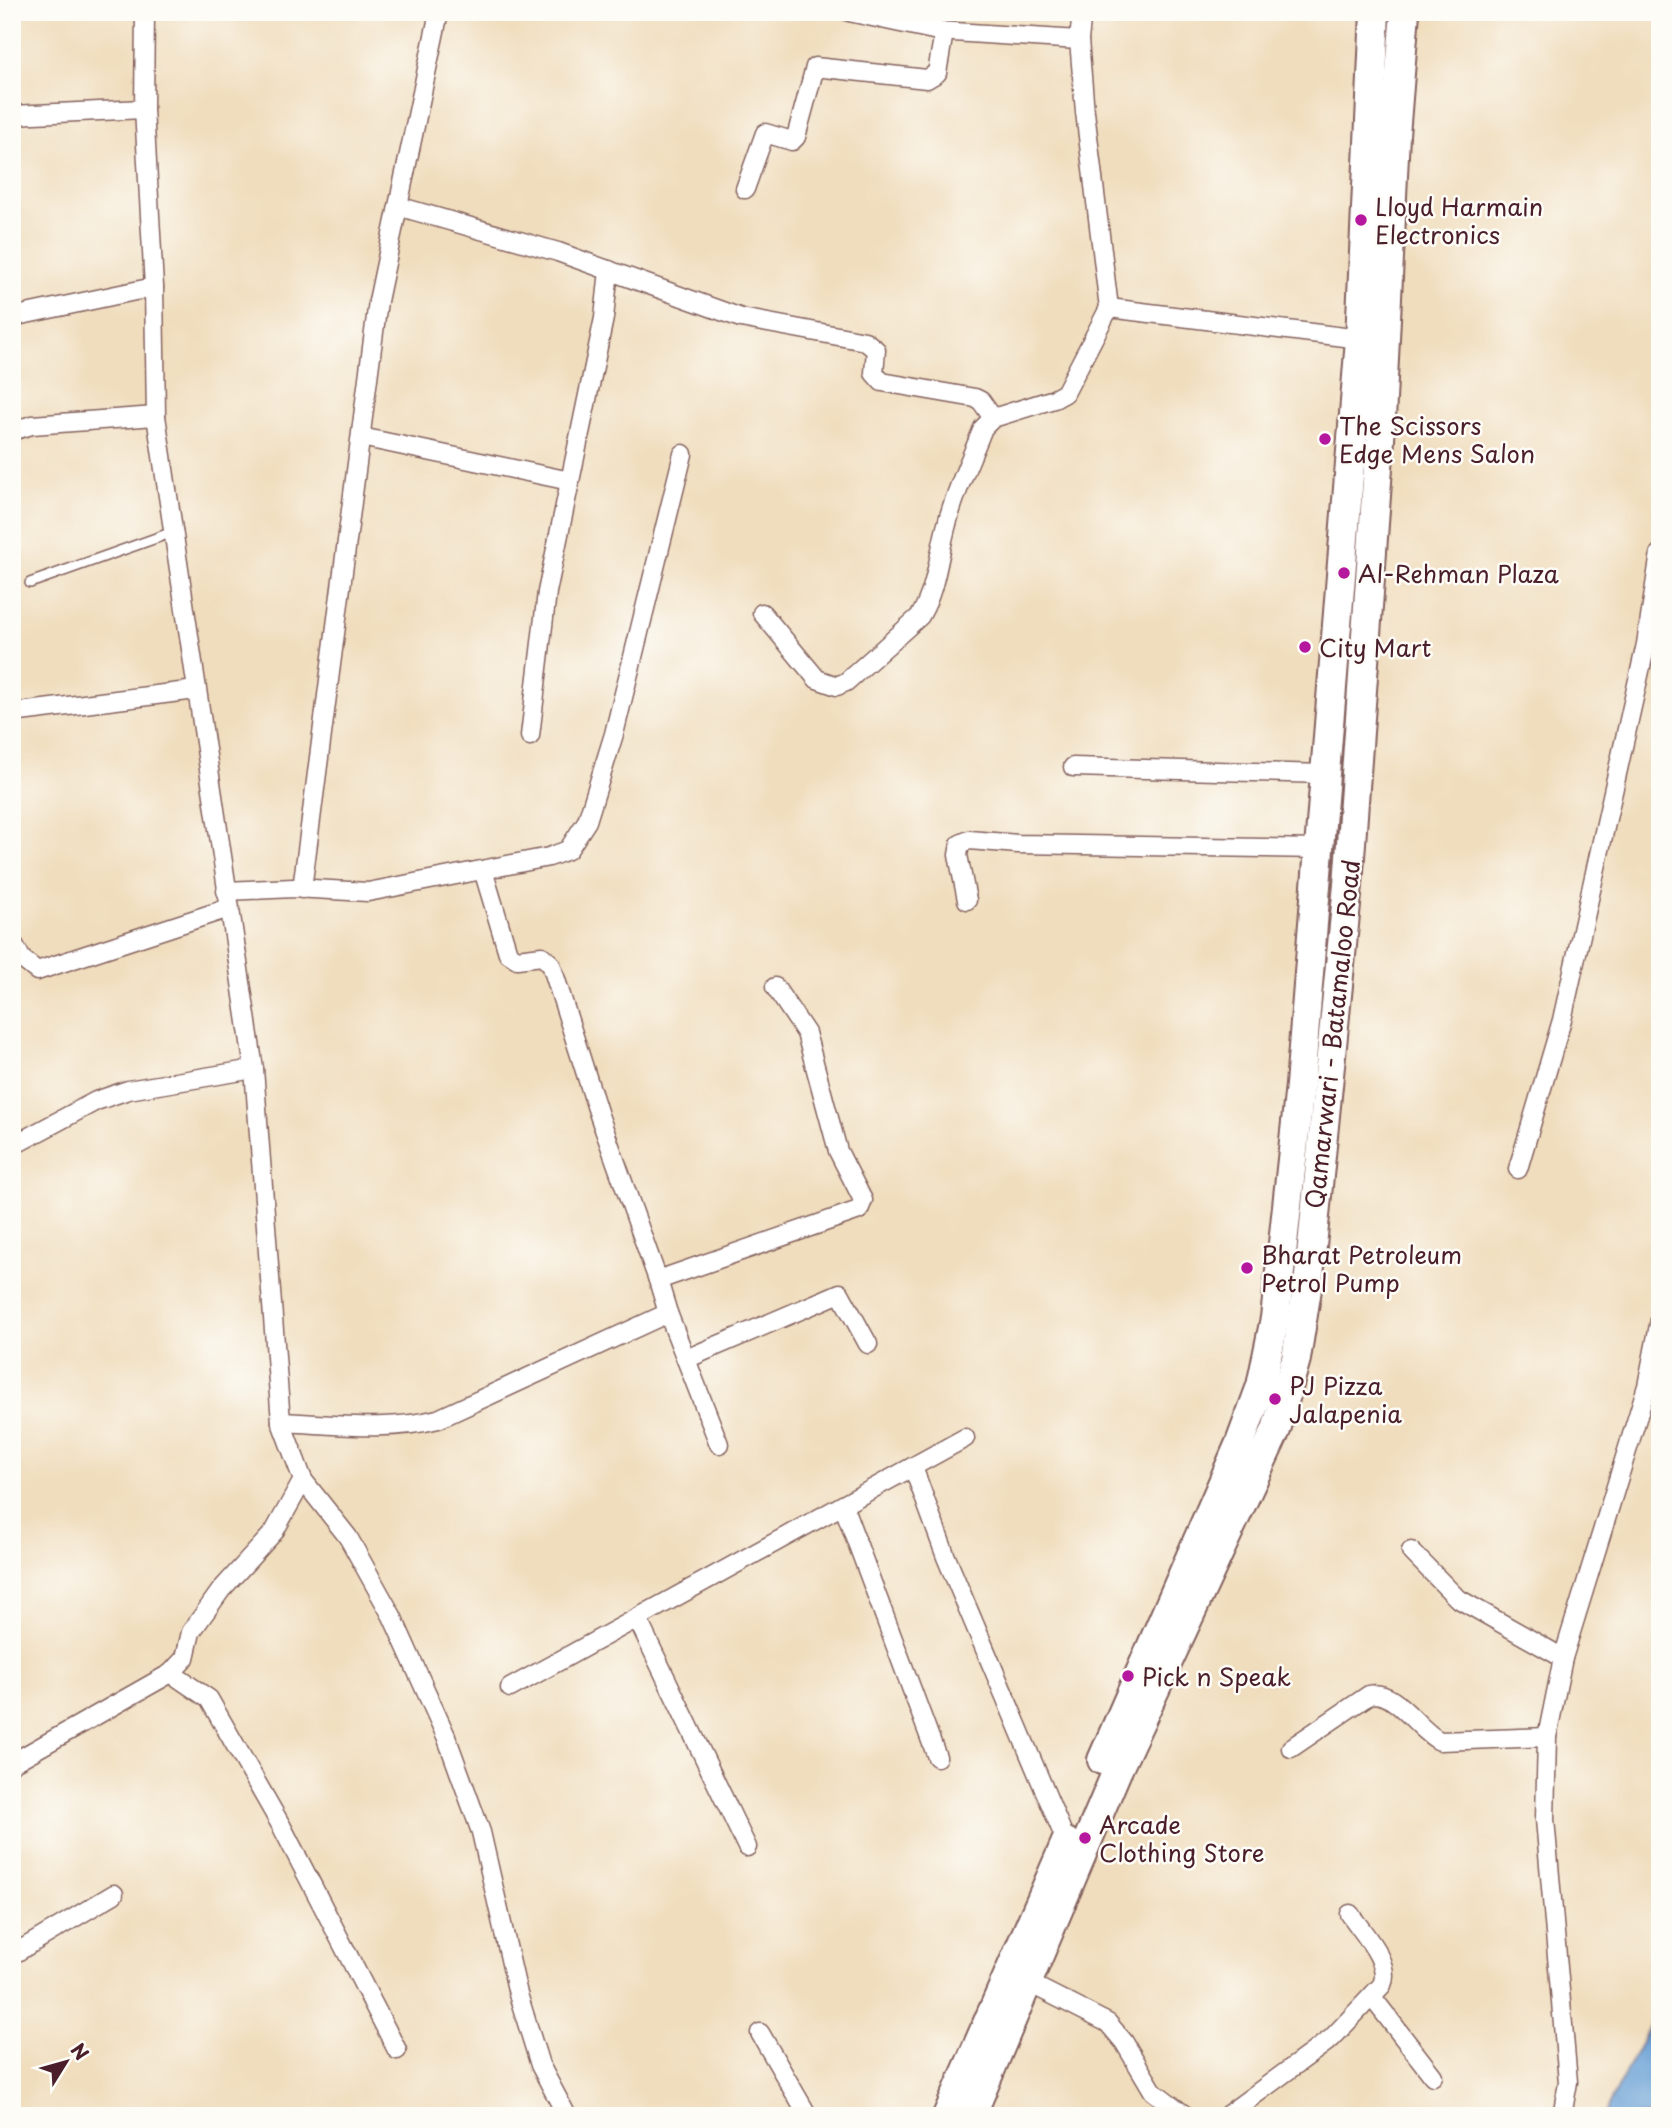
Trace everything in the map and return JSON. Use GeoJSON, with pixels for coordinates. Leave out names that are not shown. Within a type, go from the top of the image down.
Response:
{"type":"FeatureCollection","features":[{"type":"Feature","properties":{"kind":"main road","name":"Qamarwari - Batamaloo Road"},"geometry":{"type":"LineString","coordinates":[[947,2116],[1240,1443],[1261,1386],[1275,1318],[1319,849],[1360,339],[1376,12]]}},
{"type":"Feature","properties":{"kind":"main road","name":"Qamarwari - Batamaloo Road"},"geometry":{"type":"LineString","coordinates":[[971,2116],[1117,1772],[1276,1430],[1296,1359],[1309,1276],[1348,885],[1380,440],[1395,135],[1405,12]]}},
{"type":"Feature","properties":{"kind":"street"},"geometry":{"type":"LineString","coordinates":[[145,12],[144,109],[154,286],[156,415],[254,1069],[281,1422],[303,1480],[348,1537],[392,1616],[446,1736],[481,1832],[518,1994],[540,2065],[567,2116]]}},
{"type":"Feature","properties":{"kind":"street"},"geometry":{"type":"LineString","coordinates":[[302,889],[378,301],[401,207],[439,12]]}},
{"type":"Feature","properties":{"kind":"street"},"geometry":{"type":"LineString","coordinates":[[849,12],[944,32],[1079,40]]}},
{"type":"Feature","properties":{"kind":"street"},"geometry":{"type":"LineString","coordinates":[[762,613],[817,679],[837,686],[846,682],[920,616],[927,604],[934,588],[947,522],[983,428],[993,418],[1065,393],[1108,308],[1079,40],[1082,12]]}},
{"type":"Feature","properties":{"kind":"street"},"geometry":{"type":"LineString","coordinates":[[745,189],[765,133],[795,140],[815,67],[928,79],[937,73],[944,32]]}},
{"type":"Feature","properties":{"kind":"street"},"geometry":{"type":"LineString","coordinates":[[12,115],[144,109]]}},
{"type":"Feature","properties":{"kind":"street"},"geometry":{"type":"LineString","coordinates":[[401,207],[558,252],[741,318],[865,341],[876,350],[874,373],[878,380],[975,398],[981,401],[993,418]]}},
{"type":"Feature","properties":{"kind":"street"},"geometry":{"type":"LineString","coordinates":[[530,736],[547,592],[604,318],[609,270]]}},
{"type":"Feature","properties":{"kind":"street"},"geometry":{"type":"LineString","coordinates":[[12,317],[154,286]]}},
{"type":"Feature","properties":{"kind":"street"},"geometry":{"type":"LineString","coordinates":[[1108,308],[1360,339]]}},
{"type":"Feature","properties":{"kind":"street"},"geometry":{"type":"LineString","coordinates":[[12,431],[32,425],[156,415]]}},
{"type":"Feature","properties":{"kind":"street"},"geometry":{"type":"LineString","coordinates":[[361,437],[570,481]]}},
{"type":"Feature","properties":{"kind":"street"},"geometry":{"type":"LineString","coordinates":[[12,941],[22,959],[37,971],[228,899],[302,889],[368,892],[549,857],[568,850],[587,821],[614,734],[683,454]]}},
{"type":"Feature","properties":{"kind":"street"},"geometry":{"type":"LineString","coordinates":[[1518,1169],[1562,1020],[1646,644],[1660,553]]}},
{"type":"Feature","properties":{"kind":"street"},"geometry":{"type":"LineString","coordinates":[[12,713],[196,690]]}},
{"type":"Feature","properties":{"kind":"street"},"geometry":{"type":"LineString","coordinates":[[1073,766],[1325,774]]}},
{"type":"Feature","properties":{"kind":"street"},"geometry":{"type":"LineString","coordinates":[[967,900],[958,855],[960,844],[969,840],[1018,844],[1319,849]]}},
{"type":"Feature","properties":{"kind":"street"},"geometry":{"type":"LineString","coordinates":[[483,870],[508,953],[517,959],[542,956],[551,964],[599,1115],[668,1312],[719,1444]]}},
{"type":"Feature","properties":{"kind":"street"},"geometry":{"type":"LineString","coordinates":[[658,1280],[851,1214],[862,1205],[838,1151],[806,1032],[775,987]]}},
{"type":"Feature","properties":{"kind":"street"},"geometry":{"type":"LineString","coordinates":[[12,1146],[96,1101],[128,1090],[254,1069]]}},
{"type":"Feature","properties":{"kind":"street"},"geometry":{"type":"LineString","coordinates":[[686,1359],[840,1293],[868,1344]]}},
{"type":"Feature","properties":{"kind":"street"},"geometry":{"type":"LineString","coordinates":[[281,1422],[376,1426],[419,1424],[438,1419],[668,1312]]}},
{"type":"Feature","properties":{"kind":"street"},"geometry":{"type":"LineString","coordinates":[[1562,2116],[1568,2082],[1545,1819],[1547,1737],[1563,1658],[1647,1387],[1660,1320]]}},
{"type":"Feature","properties":{"kind":"street"},"geometry":{"type":"LineString","coordinates":[[510,1688],[965,1438]]}},
{"type":"Feature","properties":{"kind":"street"},"geometry":{"type":"LineString","coordinates":[[913,1467],[946,1557],[1066,1841]]}},
{"type":"Feature","properties":{"kind":"street"},"geometry":{"type":"LineString","coordinates":[[12,1763],[171,1673],[185,1658],[191,1632],[220,1590],[274,1532],[303,1480]]}},
{"type":"Feature","properties":{"kind":"street"},"geometry":{"type":"LineString","coordinates":[[843,1505],[937,1757]]}},
{"type":"Feature","properties":{"kind":"street"},"geometry":{"type":"LineString","coordinates":[[1411,1551],[1457,1598],[1563,1658]]}},
{"type":"Feature","properties":{"kind":"street"},"geometry":{"type":"LineString","coordinates":[[637,1618],[747,1847]]}},
{"type":"Feature","properties":{"kind":"street"},"geometry":{"type":"LineString","coordinates":[[171,1673],[209,1699],[282,1827],[397,2049]]}},
{"type":"Feature","properties":{"kind":"street"},"geometry":{"type":"LineString","coordinates":[[1291,1748],[1374,1694],[1392,1701],[1429,1736],[1440,1741],[1547,1737]]}},
{"type":"Feature","properties":{"kind":"street"},"geometry":{"type":"LineString","coordinates":[[12,1955],[114,1894]]}},
{"type":"Feature","properties":{"kind":"street"},"geometry":{"type":"LineString","coordinates":[[1226,2116],[1332,2038],[1372,1997],[1386,1978],[1384,1967],[1350,1914]]}},
{"type":"Feature","properties":{"kind":"street"},"geometry":{"type":"LineString","coordinates":[[1027,1982],[1108,2023],[1124,2042],[1153,2091],[1186,2116]]}},
{"type":"Feature","properties":{"kind":"street"},"geometry":{"type":"LineString","coordinates":[[1372,1997],[1433,2076]]}},
{"type":"Feature","properties":{"kind":"street"},"geometry":{"type":"LineString","coordinates":[[760,2033],[808,2116]]}},
{"type":"Feature","properties":{"kind":"lane"},"geometry":{"type":"LineString","coordinates":[[30,583],[173,532]]}},
{"type":"Feature","properties":{"kind":"water"},"geometry":{"type":"Polygon","coordinates":[[[1660,2005],[1660,2116],[1603,2116],[1660,2005]]]}},
{"type":"Feature","properties":{"kind":"place","name":"Lloyd Harmain Electronics"},"geometry":{"type":"Point","coordinates":[1361,220]}},
{"type":"Feature","properties":{"kind":"place","name":"The Scissors Edge Mens Salon"},"geometry":{"type":"Point","coordinates":[1325,439]}},
{"type":"Feature","properties":{"kind":"place","name":"Al-Rehman Plaza"},"geometry":{"type":"Point","coordinates":[1344,573]}},
{"type":"Feature","properties":{"kind":"place","name":"City Mart"},"geometry":{"type":"Point","coordinates":[1305,647]}},
{"type":"Feature","properties":{"kind":"place","name":"Bharat Petroleum Petrol Pump"},"geometry":{"type":"Point","coordinates":[1247,1268]}},
{"type":"Feature","properties":{"kind":"place","name":"PJ Pizza Jalapenia"},"geometry":{"type":"Point","coordinates":[1275,1399]}},
{"type":"Feature","properties":{"kind":"place","name":"Pick n Speak"},"geometry":{"type":"Point","coordinates":[1128,1676]}},
{"type":"Feature","properties":{"kind":"place","name":"Arcade Clothing Store"},"geometry":{"type":"Point","coordinates":[1085,1838]}}]}
